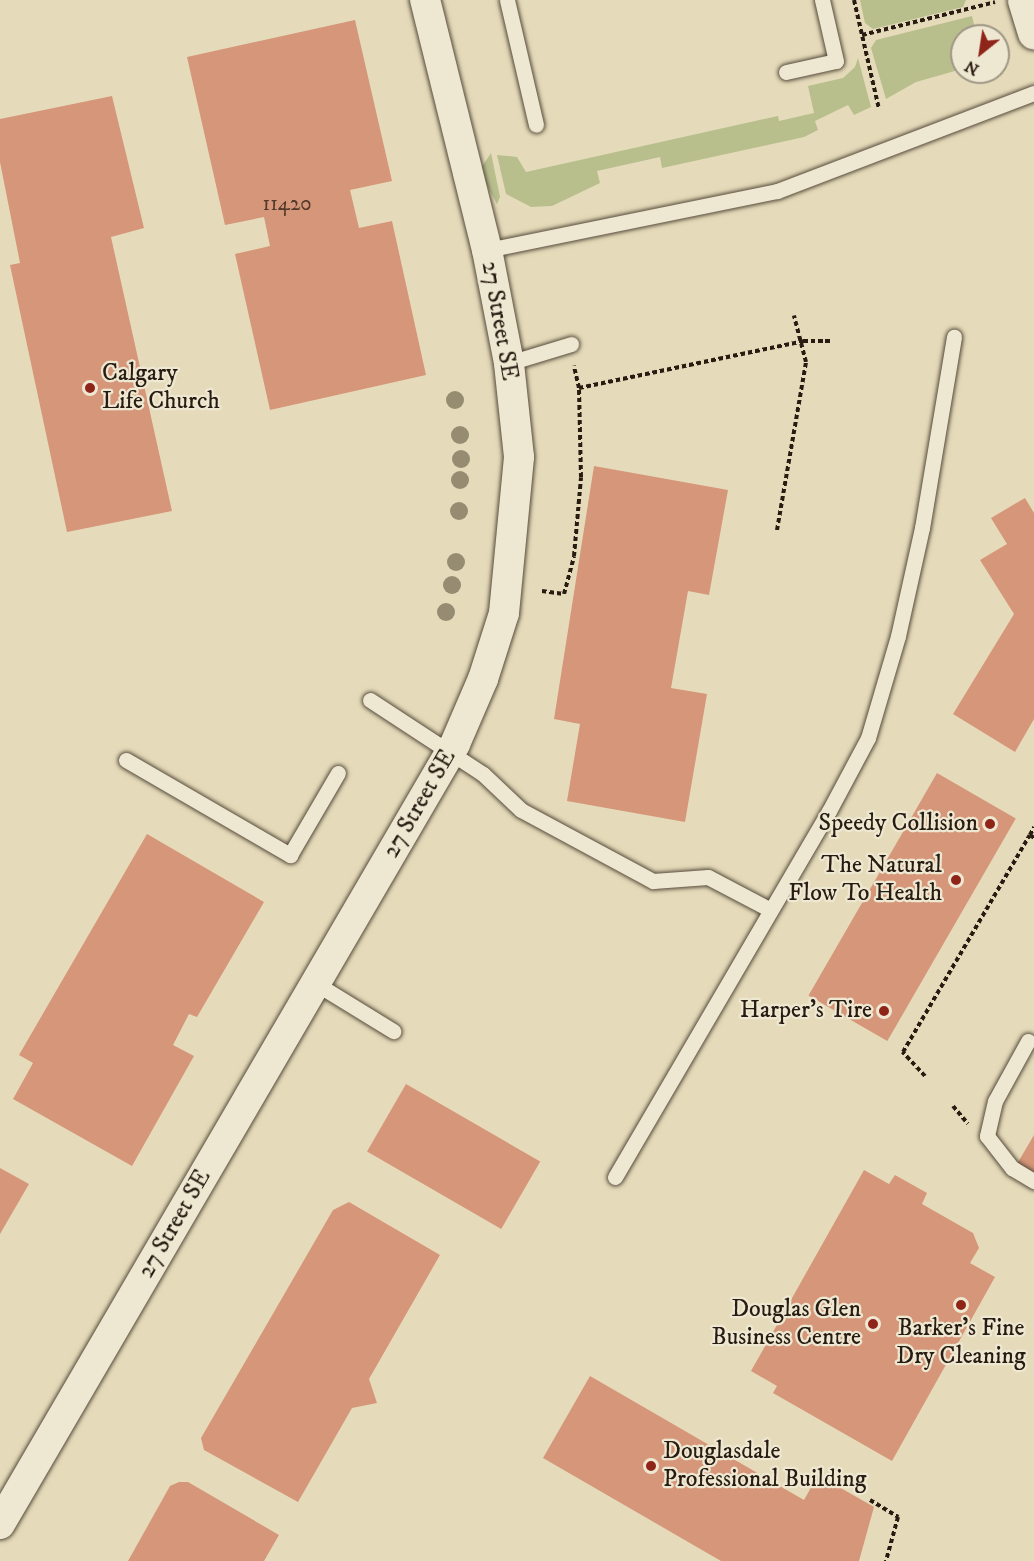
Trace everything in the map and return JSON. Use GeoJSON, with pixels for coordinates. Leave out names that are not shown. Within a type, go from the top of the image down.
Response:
{"type":"FeatureCollection","features":[{"type":"Feature","properties":{"kind":"main road"},"geometry":{"type":"LineString","coordinates":[[1024,0],[1034,31]]}},
{"type":"Feature","properties":{"kind":"street","name":"27 Street SE"},"geometry":{"type":"LineString","coordinates":[[0,1524],[449,753],[483,679],[504,613],[519,457],[509,363],[487,250],[425,0]]}},
{"type":"Feature","properties":{"kind":"lane"},"geometry":{"type":"LineString","coordinates":[[507,0],[536,125]]}},
{"type":"Feature","properties":{"kind":"lane"},"geometry":{"type":"LineString","coordinates":[[786,72],[836,61],[822,0]]}},
{"type":"Feature","properties":{"kind":"lane"},"geometry":{"type":"LineString","coordinates":[[487,250],[777,191],[1034,93]]}},
{"type":"Feature","properties":{"kind":"lane"},"geometry":{"type":"LineString","coordinates":[[615,1177],[769,909],[829,811],[868,738],[898,636],[922,528],[954,337]]}},
{"type":"Feature","properties":{"kind":"lane"},"geometry":{"type":"LineString","coordinates":[[509,363],[571,344]]}},
{"type":"Feature","properties":{"kind":"lane"},"geometry":{"type":"LineString","coordinates":[[370,700],[483,774],[521,810],[653,881],[708,877],[769,909]]}},
{"type":"Feature","properties":{"kind":"lane"},"geometry":{"type":"LineString","coordinates":[[126,760],[290,855],[338,773]]}},
{"type":"Feature","properties":{"kind":"lane"},"geometry":{"type":"LineString","coordinates":[[315,983],[393,1031]]}},
{"type":"Feature","properties":{"kind":"lane"},"geometry":{"type":"LineString","coordinates":[[1028,1041],[995,1101],[987,1136],[1012,1168],[1034,1181]]}},
{"type":"Feature","properties":{"kind":"path"},"geometry":{"type":"LineString","coordinates":[[854,0],[879,109]]}},
{"type":"Feature","properties":{"kind":"path"},"geometry":{"type":"LineString","coordinates":[[862,35],[1002,0]]}},
{"type":"Feature","properties":{"kind":"path"},"geometry":{"type":"LineString","coordinates":[[777,530],[806,362],[803,341],[794,316]]}},
{"type":"Feature","properties":{"kind":"path"},"geometry":{"type":"LineString","coordinates":[[579,388],[803,341],[831,341]]}},
{"type":"Feature","properties":{"kind":"path"},"geometry":{"type":"LineString","coordinates":[[542,591],[564,594],[574,556],[581,477],[579,388],[574,366]]}},
{"type":"Feature","properties":{"kind":"path"},"geometry":{"type":"LineString","coordinates":[[925,1076],[903,1052],[1032,837],[1034,827]]}},
{"type":"Feature","properties":{"kind":"path"},"geometry":{"type":"LineString","coordinates":[[870,1500],[898,1517],[886,1561]]}},
{"type":"Feature","properties":{"kind":"green space"},"geometry":{"type":"Polygon","coordinates":[[[860,0],[966,0],[963,7],[873,29],[865,23],[860,0]]]}},
{"type":"Feature","properties":{"kind":"green space"},"geometry":{"type":"Polygon","coordinates":[[[972,16],[974,24],[950,24],[950,72],[916,82],[886,99],[871,48],[876,40],[972,16]]]}},
{"type":"Feature","properties":{"kind":"green space"},"geometry":{"type":"Polygon","coordinates":[[[858,58],[871,107],[854,115],[848,105],[815,121],[818,130],[804,137],[662,168],[660,157],[597,171],[600,183],[552,206],[531,207],[506,194],[497,155],[517,157],[526,172],[778,116],[779,121],[814,113],[808,86],[843,78],[855,67],[858,58]]]}},
{"type":"Feature","properties":{"kind":"green space"},"geometry":{"type":"Polygon","coordinates":[[[491,153],[500,197],[497,204],[479,171],[491,153]]]}},
{"type":"Feature","properties":{"kind":"building"},"geometry":{"type":"Polygon","coordinates":[[[355,20],[392,181],[350,190],[359,228],[392,221],[426,375],[270,410],[235,254],[270,246],[264,217],[225,225],[187,57],[355,20]]]}},
{"type":"Feature","properties":{"kind":"building","name":"Calgary Life Church"},"geometry":{"type":"Polygon","coordinates":[[[112,96],[144,228],[111,237],[172,511],[67,532],[10,265],[20,263],[0,162],[0,119],[112,96]]]}},
{"type":"Feature","properties":{"kind":"building"},"geometry":{"type":"Polygon","coordinates":[[[594,466],[728,490],[709,595],[688,591],[671,688],[707,694],[685,822],[567,801],[580,724],[554,719],[594,466]]]}},
{"type":"Feature","properties":{"kind":"building"},"geometry":{"type":"Polygon","coordinates":[[[1025,498],[1034,513],[1034,719],[1015,752],[953,714],[1014,614],[980,560],[1007,544],[991,518],[1025,498]]]}},
{"type":"Feature","properties":{"kind":"building"},"geometry":{"type":"Polygon","coordinates":[[[937,773],[1016,818],[887,1041],[808,996],[937,773]]]}},
{"type":"Feature","properties":{"kind":"building"},"geometry":{"type":"Polygon","coordinates":[[[147,834],[264,902],[197,1017],[189,1014],[173,1045],[194,1056],[132,1166],[13,1099],[33,1063],[19,1055],[147,834]]]}},
{"type":"Feature","properties":{"kind":"building"},"geometry":{"type":"Polygon","coordinates":[[[406,1084],[540,1162],[501,1229],[367,1152],[406,1084]]]}},
{"type":"Feature","properties":{"kind":"building"},"geometry":{"type":"Polygon","coordinates":[[[1034,1135],[1034,1174],[1017,1164],[1034,1135]]]}},
{"type":"Feature","properties":{"kind":"building"},"geometry":{"type":"Polygon","coordinates":[[[0,1168],[29,1184],[0,1234],[0,1168]]]}},
{"type":"Feature","properties":{"kind":"building","name":"Douglas Glen Business Centre"},"geometry":{"type":"Polygon","coordinates":[[[864,1170],[889,1184],[895,1175],[927,1193],[922,1204],[973,1233],[979,1248],[970,1263],[995,1277],[892,1461],[773,1393],[777,1386],[751,1371],[864,1170]]]}},
{"type":"Feature","properties":{"kind":"building"},"geometry":{"type":"Polygon","coordinates":[[[349,1202],[440,1255],[369,1379],[377,1403],[352,1408],[298,1502],[204,1450],[201,1438],[333,1210],[349,1202]]]}},
{"type":"Feature","properties":{"kind":"building","name":"Douglasdale Professional Building"},"geometry":{"type":"Polygon","coordinates":[[[590,1376],[804,1500],[818,1475],[874,1507],[859,1561],[721,1561],[543,1458],[590,1376]]]}},
{"type":"Feature","properties":{"kind":"building"},"geometry":{"type":"Polygon","coordinates":[[[179,1482],[188,1482],[279,1535],[264,1561],[128,1561],[170,1486],[179,1482]]]}},
{"type":"Feature","properties":{"kind":"place","name":"Calgary Life Church"},"geometry":{"type":"Point","coordinates":[90,388]}},
{"type":"Feature","properties":{"kind":"place","name":"Speedy Collision"},"geometry":{"type":"Point","coordinates":[990,824]}},
{"type":"Feature","properties":{"kind":"place","name":"The Natural Flow To Health"},"geometry":{"type":"Point","coordinates":[956,880]}},
{"type":"Feature","properties":{"kind":"place","name":"Harper's Tire"},"geometry":{"type":"Point","coordinates":[884,1011]}},
{"type":"Feature","properties":{"kind":"place","name":"Barker's Fine Dry Cleaning"},"geometry":{"type":"Point","coordinates":[961,1305]}},
{"type":"Feature","properties":{"kind":"place","name":"Douglas Glen Business Centre"},"geometry":{"type":"Point","coordinates":[873,1324]}},
{"type":"Feature","properties":{"kind":"place","name":"Douglasdale Professional Building"},"geometry":{"type":"Point","coordinates":[651,1466]}}]}
